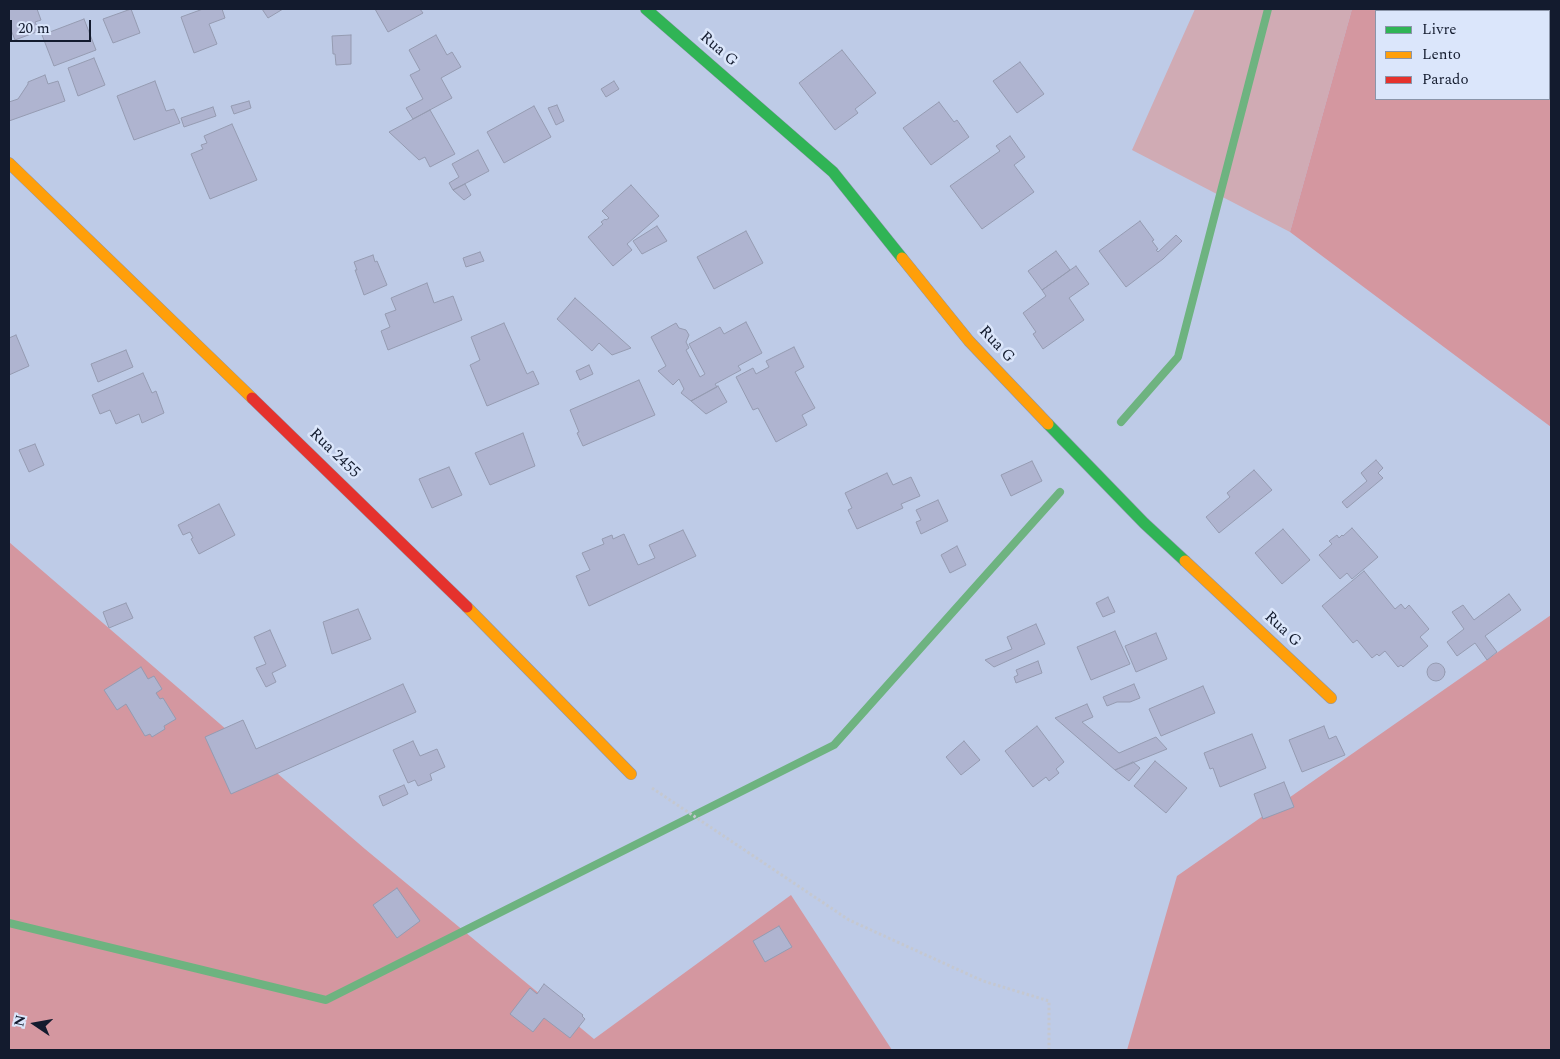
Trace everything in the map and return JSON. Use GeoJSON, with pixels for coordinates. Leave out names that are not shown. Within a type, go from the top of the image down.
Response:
{"type":"FeatureCollection","features":[{"type":"Feature","properties":{"kind":"street","name":"Rua G"},"geometry":{"type":"LineString","coordinates":[[646,9],[833,172],[970,341],[1144,523],[1331,698]]}},
{"type":"Feature","properties":{"kind":"street","name":"Rua 2455"},"geometry":{"type":"LineString","coordinates":[[9,163],[446,586],[631,774]]}},
{"type":"Feature","properties":{"kind":"path"},"geometry":{"type":"LineString","coordinates":[[631,774],[850,920],[983,981],[1049,1001],[1049,1050]]}},
{"type":"Feature","properties":{"kind":"shaded area"},"geometry":{"type":"Polygon","coordinates":[[[1195,9],[1352,9],[1290,232],[1132,150],[1195,9]]]}},
{"type":"Feature","properties":{"kind":"shaded area"},"geometry":{"type":"Polygon","coordinates":[[[1352,9],[1474,10],[1375,10],[1375,100],[1550,100],[1551,40],[1551,427],[1290,232],[1352,9]]]}},
{"type":"Feature","properties":{"kind":"shaded area"},"geometry":{"type":"Polygon","coordinates":[[[1471,9],[1551,9],[1551,40],[1550,10],[1471,9]]]}},
{"type":"Feature","properties":{"kind":"shaded area"},"geometry":{"type":"Polygon","coordinates":[[[9,542],[365,849],[594,1039],[791,895],[892,1050],[9,1050],[9,542]]]}},
{"type":"Feature","properties":{"kind":"shaded area"},"geometry":{"type":"Polygon","coordinates":[[[1551,615],[1551,1050],[1127,1050],[1177,876],[1551,615]]]}},
{"type":"Feature","properties":{"kind":"building"},"geometry":{"type":"Polygon","coordinates":[[[9,9],[37,9],[41,20],[35,22],[39,31],[15,40],[9,25],[9,9]]]}},
{"type":"Feature","properties":{"kind":"building"},"geometry":{"type":"Polygon","coordinates":[[[131,9],[140,33],[113,43],[103,19],[131,9]]]}},
{"type":"Feature","properties":{"kind":"building"},"geometry":{"type":"Polygon","coordinates":[[[203,9],[222,9],[225,18],[209,24],[217,44],[194,53],[181,17],[203,9]]]}},
{"type":"Feature","properties":{"kind":"building"},"geometry":{"type":"Polygon","coordinates":[[[262,9],[283,9],[268,18],[262,9]]]}},
{"type":"Feature","properties":{"kind":"building"},"geometry":{"type":"Polygon","coordinates":[[[375,9],[420,9],[423,13],[388,32],[375,9]]]}},
{"type":"Feature","properties":{"kind":"building"},"geometry":{"type":"Polygon","coordinates":[[[84,19],[96,50],[54,66],[42,35],[84,19]]]}},
{"type":"Feature","properties":{"kind":"building"},"geometry":{"type":"Polygon","coordinates":[[[351,35],[351,64],[336,65],[332,36],[351,35]]]}},
{"type":"Feature","properties":{"kind":"building"},"geometry":{"type":"Polygon","coordinates":[[[436,35],[447,55],[452,52],[461,67],[441,78],[452,98],[413,119],[406,108],[423,99],[410,75],[420,70],[409,50],[436,35]]]}},
{"type":"Feature","properties":{"kind":"building"},"geometry":{"type":"Polygon","coordinates":[[[842,50],[876,93],[855,109],[858,113],[835,130],[799,83],[842,50]]]}},
{"type":"Feature","properties":{"kind":"building"},"geometry":{"type":"Polygon","coordinates":[[[94,58],[105,85],[78,96],[68,68],[94,58]]]}},
{"type":"Feature","properties":{"kind":"building"},"geometry":{"type":"Polygon","coordinates":[[[1020,62],[1044,94],[1017,113],[993,81],[1020,62]]]}},
{"type":"Feature","properties":{"kind":"building"},"geometry":{"type":"Polygon","coordinates":[[[45,75],[48,84],[58,81],[65,101],[9,121],[9,102],[18,99],[28,82],[45,75]]]}},
{"type":"Feature","properties":{"kind":"building"},"geometry":{"type":"Polygon","coordinates":[[[155,81],[166,111],[174,109],[180,123],[134,140],[117,96],[155,81]]]}},
{"type":"Feature","properties":{"kind":"building"},"geometry":{"type":"Polygon","coordinates":[[[614,81],[619,89],[606,97],[601,89],[614,81]]]}},
{"type":"Feature","properties":{"kind":"building"},"geometry":{"type":"Polygon","coordinates":[[[249,101],[251,108],[234,114],[231,106],[249,101]]]}},
{"type":"Feature","properties":{"kind":"building"},"geometry":{"type":"Polygon","coordinates":[[[939,102],[954,122],[957,120],[969,137],[931,165],[903,128],[939,102]]]}},
{"type":"Feature","properties":{"kind":"building"},"geometry":{"type":"Polygon","coordinates":[[[557,105],[564,121],[556,125],[548,108],[557,105]]]}},
{"type":"Feature","properties":{"kind":"building"},"geometry":{"type":"Polygon","coordinates":[[[534,106],[551,137],[504,163],[487,132],[534,106]]]}},
{"type":"Feature","properties":{"kind":"building"},"geometry":{"type":"Polygon","coordinates":[[[213,107],[216,116],[184,127],[181,118],[213,107]]]}},
{"type":"Feature","properties":{"kind":"building"},"geometry":{"type":"Polygon","coordinates":[[[430,110],[455,154],[430,167],[425,157],[419,160],[389,132],[430,110]]]}},
{"type":"Feature","properties":{"kind":"building"},"geometry":{"type":"Polygon","coordinates":[[[232,124],[257,180],[210,199],[191,154],[203,149],[201,145],[207,143],[204,136],[232,124]]]}},
{"type":"Feature","properties":{"kind":"building"},"geometry":{"type":"Polygon","coordinates":[[[1010,136],[1025,157],[1014,165],[1034,192],[982,229],[950,186],[1000,151],[996,146],[1010,136]]]}},
{"type":"Feature","properties":{"kind":"building"},"geometry":{"type":"Polygon","coordinates":[[[478,150],[489,171],[453,190],[449,183],[459,177],[452,164],[478,150]]]}},
{"type":"Feature","properties":{"kind":"building"},"geometry":{"type":"Polygon","coordinates":[[[465,184],[471,195],[464,200],[453,190],[465,184]]]}},
{"type":"Feature","properties":{"kind":"building"},"geometry":{"type":"Polygon","coordinates":[[[631,185],[659,216],[627,244],[632,250],[613,266],[588,237],[603,224],[601,222],[609,218],[602,211],[631,185]]]}},
{"type":"Feature","properties":{"kind":"building"},"geometry":{"type":"Polygon","coordinates":[[[1140,221],[1154,240],[1152,241],[1158,252],[1176,235],[1182,241],[1163,259],[1126,287],[1099,251],[1140,221]]]}},
{"type":"Feature","properties":{"kind":"building"},"geometry":{"type":"Polygon","coordinates":[[[657,226],[667,241],[642,254],[633,241],[657,226]]]}},
{"type":"Feature","properties":{"kind":"building"},"geometry":{"type":"Polygon","coordinates":[[[746,231],[763,263],[714,289],[697,257],[746,231]]]}},
{"type":"Feature","properties":{"kind":"building"},"geometry":{"type":"Polygon","coordinates":[[[1056,251],[1070,270],[1042,290],[1028,271],[1056,251]]]}},
{"type":"Feature","properties":{"kind":"building"},"geometry":{"type":"Polygon","coordinates":[[[480,252],[484,261],[466,267],[463,258],[480,252]]]}},
{"type":"Feature","properties":{"kind":"building"},"geometry":{"type":"Polygon","coordinates":[[[373,255],[387,285],[364,295],[354,262],[373,255]]]}},
{"type":"Feature","properties":{"kind":"building"},"geometry":{"type":"Polygon","coordinates":[[[1076,266],[1089,284],[1069,298],[1084,320],[1043,349],[1033,334],[1036,332],[1023,313],[1046,296],[1042,290],[1076,266]]]}},
{"type":"Feature","properties":{"kind":"building"},"geometry":{"type":"Polygon","coordinates":[[[427,283],[434,303],[453,296],[462,320],[388,350],[381,331],[390,327],[385,314],[396,310],[391,298],[427,283]]]}},
{"type":"Feature","properties":{"kind":"building"},"geometry":{"type":"Polygon","coordinates":[[[575,298],[631,348],[612,355],[599,343],[592,351],[557,319],[575,298]]]}},
{"type":"Feature","properties":{"kind":"building"},"geometry":{"type":"Polygon","coordinates":[[[746,322],[762,353],[738,366],[741,370],[715,384],[717,387],[691,401],[681,393],[684,389],[679,379],[673,385],[658,371],[666,366],[651,337],[676,323],[679,328],[686,330],[689,335],[686,342],[689,348],[686,350],[700,377],[705,374],[689,344],[720,327],[724,334],[746,322]]]}},
{"type":"Feature","properties":{"kind":"building"},"geometry":{"type":"Polygon","coordinates":[[[504,323],[527,374],[533,371],[539,384],[487,406],[470,365],[480,360],[471,337],[504,323]]]}},
{"type":"Feature","properties":{"kind":"building"},"geometry":{"type":"Polygon","coordinates":[[[16,335],[29,366],[9,375],[9,338],[16,335]]]}},
{"type":"Feature","properties":{"kind":"building"},"geometry":{"type":"Polygon","coordinates":[[[794,347],[804,367],[795,372],[815,408],[802,415],[807,425],[776,442],[758,408],[753,410],[736,377],[753,368],[756,374],[769,367],[766,361],[794,347]]]}},
{"type":"Feature","properties":{"kind":"building"},"geometry":{"type":"Polygon","coordinates":[[[126,350],[133,367],[98,382],[91,364],[126,350]]]}},
{"type":"Feature","properties":{"kind":"building"},"geometry":{"type":"Polygon","coordinates":[[[589,365],[593,374],[580,380],[576,371],[589,365]]]}},
{"type":"Feature","properties":{"kind":"building"},"geometry":{"type":"Polygon","coordinates":[[[143,373],[152,393],[156,391],[164,413],[142,423],[139,414],[116,424],[110,410],[100,414],[92,395],[143,373]]]}},
{"type":"Feature","properties":{"kind":"building"},"geometry":{"type":"Polygon","coordinates":[[[639,380],[655,415],[583,446],[570,410],[639,380]]]}},
{"type":"Feature","properties":{"kind":"building"},"geometry":{"type":"Polygon","coordinates":[[[718,386],[727,402],[706,414],[691,401],[718,386]]]}},
{"type":"Feature","properties":{"kind":"building"},"geometry":{"type":"Polygon","coordinates":[[[523,433],[535,466],[490,485],[475,453],[523,433]]]}},
{"type":"Feature","properties":{"kind":"building"},"geometry":{"type":"Polygon","coordinates":[[[35,444],[44,465],[29,472],[19,450],[35,444]]]}},
{"type":"Feature","properties":{"kind":"building"},"geometry":{"type":"Polygon","coordinates":[[[1376,460],[1383,468],[1378,473],[1383,478],[1347,508],[1342,502],[1367,481],[1361,473],[1376,460]]]}},
{"type":"Feature","properties":{"kind":"building"},"geometry":{"type":"Polygon","coordinates":[[[1032,461],[1042,481],[1011,496],[1001,475],[1032,461]]]}},
{"type":"Feature","properties":{"kind":"building"},"geometry":{"type":"Polygon","coordinates":[[[449,467],[462,495],[432,508],[419,479],[449,467]]]}},
{"type":"Feature","properties":{"kind":"building"},"geometry":{"type":"Polygon","coordinates":[[[1254,470],[1272,490],[1219,533],[1206,517],[1230,497],[1227,493],[1254,470]]]}},
{"type":"Feature","properties":{"kind":"building"},"geometry":{"type":"Polygon","coordinates":[[[887,473],[893,485],[911,477],[920,496],[901,504],[903,508],[857,529],[848,510],[852,508],[845,493],[887,473]]]}},
{"type":"Feature","properties":{"kind":"building"},"geometry":{"type":"Polygon","coordinates":[[[938,500],[948,521],[921,534],[916,522],[921,520],[916,510],[938,500]]]}},
{"type":"Feature","properties":{"kind":"building"},"geometry":{"type":"Polygon","coordinates":[[[219,504],[235,535],[199,554],[191,539],[193,538],[190,532],[183,535],[178,525],[219,504]]]}},
{"type":"Feature","properties":{"kind":"building"},"geometry":{"type":"Polygon","coordinates":[[[1352,528],[1378,557],[1352,579],[1347,573],[1340,579],[1319,555],[1332,544],[1329,541],[1337,535],[1339,538],[1343,536],[1352,528]]]}},
{"type":"Feature","properties":{"kind":"building"},"geometry":{"type":"Polygon","coordinates":[[[1283,529],[1310,560],[1282,584],[1255,553],[1283,529]]]}},
{"type":"Feature","properties":{"kind":"building"},"geometry":{"type":"Polygon","coordinates":[[[683,530],[696,556],[589,606],[576,576],[590,570],[582,553],[604,544],[602,539],[612,535],[613,539],[624,534],[638,565],[655,558],[649,545],[683,530]]]}},
{"type":"Feature","properties":{"kind":"building"},"geometry":{"type":"Polygon","coordinates":[[[957,546],[966,565],[950,573],[941,555],[957,546]]]}},
{"type":"Feature","properties":{"kind":"building"},"geometry":{"type":"Polygon","coordinates":[[[1364,571],[1395,609],[1401,604],[1405,609],[1409,605],[1429,629],[1420,637],[1428,646],[1403,667],[1401,665],[1398,667],[1385,651],[1379,656],[1377,654],[1372,658],[1357,640],[1353,643],[1322,606],[1364,571]]]}},
{"type":"Feature","properties":{"kind":"building"},"geometry":{"type":"Polygon","coordinates":[[[1509,594],[1521,610],[1485,636],[1497,652],[1487,660],[1475,643],[1457,656],[1447,642],[1464,629],[1452,612],[1463,605],[1474,620],[1509,594]]]}},
{"type":"Feature","properties":{"kind":"building"},"geometry":{"type":"Polygon","coordinates":[[[1108,597],[1115,612],[1103,617],[1096,603],[1108,597]]]}},
{"type":"Feature","properties":{"kind":"building"},"geometry":{"type":"Polygon","coordinates":[[[126,603],[133,618],[109,628],[103,612],[126,603]]]}},
{"type":"Feature","properties":{"kind":"building"},"geometry":{"type":"Polygon","coordinates":[[[358,609],[371,639],[332,654],[323,622],[358,609]]]}},
{"type":"Feature","properties":{"kind":"building"},"geometry":{"type":"Polygon","coordinates":[[[1036,624],[1045,644],[994,667],[985,660],[1012,649],[1007,637],[1036,624]]]}},
{"type":"Feature","properties":{"kind":"building"},"geometry":{"type":"Polygon","coordinates":[[[270,630],[286,666],[272,673],[276,682],[266,687],[256,668],[266,664],[254,637],[270,630]]]}},
{"type":"Feature","properties":{"kind":"building"},"geometry":{"type":"Polygon","coordinates":[[[1115,631],[1130,664],[1091,680],[1077,647],[1115,631]]]}},
{"type":"Feature","properties":{"kind":"building"},"geometry":{"type":"Polygon","coordinates":[[[1156,633],[1167,659],[1136,672],[1125,646],[1156,633]]]}},
{"type":"Feature","properties":{"kind":"building"},"geometry":{"type":"Polygon","coordinates":[[[1038,661],[1042,673],[1016,683],[1014,677],[1018,675],[1016,670],[1038,661]]]}},
{"type":"Feature","properties":{"kind":"building"},"geometry":{"type":"Polygon","coordinates":[[[1436,663],[1442,666],[1445,672],[1442,678],[1436,681],[1430,678],[1427,672],[1430,666],[1436,663]]]}},
{"type":"Feature","properties":{"kind":"building"},"geometry":{"type":"Polygon","coordinates":[[[141,667],[148,679],[154,676],[162,689],[156,693],[160,699],[163,698],[176,719],[164,726],[165,729],[152,737],[150,734],[145,736],[126,704],[117,710],[104,690],[141,667]]]}},
{"type":"Feature","properties":{"kind":"building"},"geometry":{"type":"Polygon","coordinates":[[[403,684],[416,712],[231,794],[205,737],[243,720],[256,749],[403,684]]]}},
{"type":"Feature","properties":{"kind":"building"},"geometry":{"type":"Polygon","coordinates":[[[1134,684],[1140,698],[1130,702],[1117,702],[1107,706],[1103,697],[1134,684]]]}},
{"type":"Feature","properties":{"kind":"building"},"geometry":{"type":"Polygon","coordinates":[[[1203,686],[1215,713],[1161,736],[1149,709],[1203,686]]]}},
{"type":"Feature","properties":{"kind":"building"},"geometry":{"type":"Polygon","coordinates":[[[1087,704],[1093,717],[1082,722],[1119,753],[1156,737],[1167,749],[1115,770],[1055,718],[1087,704]]]}},
{"type":"Feature","properties":{"kind":"building"},"geometry":{"type":"Polygon","coordinates":[[[1037,726],[1064,762],[1056,769],[1059,773],[1049,781],[1046,777],[1033,787],[1005,751],[1037,726]]]}},
{"type":"Feature","properties":{"kind":"building"},"geometry":{"type":"Polygon","coordinates":[[[1324,726],[1329,739],[1336,736],[1345,755],[1302,772],[1289,740],[1324,726]]]}},
{"type":"Feature","properties":{"kind":"building"},"geometry":{"type":"Polygon","coordinates":[[[1252,734],[1266,768],[1220,787],[1213,768],[1210,769],[1204,753],[1252,734]]]}},
{"type":"Feature","properties":{"kind":"building"},"geometry":{"type":"Polygon","coordinates":[[[413,741],[420,756],[437,749],[445,767],[430,774],[432,780],[418,786],[415,780],[408,783],[393,750],[413,741]]]}},
{"type":"Feature","properties":{"kind":"building"},"geometry":{"type":"Polygon","coordinates":[[[964,741],[980,760],[961,775],[946,757],[964,741]]]}},
{"type":"Feature","properties":{"kind":"building"},"geometry":{"type":"Polygon","coordinates":[[[1155,761],[1187,788],[1166,813],[1134,786],[1155,761]]]}},
{"type":"Feature","properties":{"kind":"building"},"geometry":{"type":"Polygon","coordinates":[[[1133,762],[1140,768],[1129,781],[1115,770],[1133,762]]]}},
{"type":"Feature","properties":{"kind":"building"},"geometry":{"type":"Polygon","coordinates":[[[1284,782],[1294,807],[1263,819],[1254,794],[1284,782]]]}},
{"type":"Feature","properties":{"kind":"building"},"geometry":{"type":"Polygon","coordinates":[[[404,785],[408,794],[383,806],[379,796],[404,785]]]}},
{"type":"Feature","properties":{"kind":"building"},"geometry":{"type":"Polygon","coordinates":[[[397,888],[420,921],[397,938],[373,905],[397,888]]]}},
{"type":"Feature","properties":{"kind":"building"},"geometry":{"type":"Polygon","coordinates":[[[779,926],[792,947],[765,962],[753,941],[779,926]]]}},
{"type":"Feature","properties":{"kind":"building"},"geometry":{"type":"Polygon","coordinates":[[[544,984],[583,1015],[585,1019],[570,1038],[544,1018],[533,1032],[510,1014],[530,988],[537,994],[544,984]]]}},
{"type":"Feature","properties":{"kind":"waterway"},"geometry":{"type":"LineString","coordinates":[[1121,422],[1178,357],[1268,9]]}},
{"type":"Feature","properties":{"kind":"waterway"},"geometry":{"type":"LineString","coordinates":[[9,923],[326,1000],[834,745],[1060,492]]}},
{"type":"Feature","properties":{"kind":"traffic: fast"},"geometry":{"type":"LineString","coordinates":[[646,9],[833,172],[902,258]]}},
{"type":"Feature","properties":{"kind":"traffic: fast"},"geometry":{"type":"LineString","coordinates":[[1048,424],[1144,523],[1185,561]]}},
{"type":"Feature","properties":{"kind":"traffic: slow"},"geometry":{"type":"LineString","coordinates":[[9,163],[252,398]]}},
{"type":"Feature","properties":{"kind":"traffic: slow"},"geometry":{"type":"LineString","coordinates":[[902,258],[969,341],[1048,424]]}},
{"type":"Feature","properties":{"kind":"traffic: slow"},"geometry":{"type":"LineString","coordinates":[[1185,561],[1331,698]]}},
{"type":"Feature","properties":{"kind":"traffic: slow"},"geometry":{"type":"LineString","coordinates":[[467,607],[631,774]]}},
{"type":"Feature","properties":{"kind":"traffic: jam"},"geometry":{"type":"LineString","coordinates":[[252,398],[467,607]]}}]}
